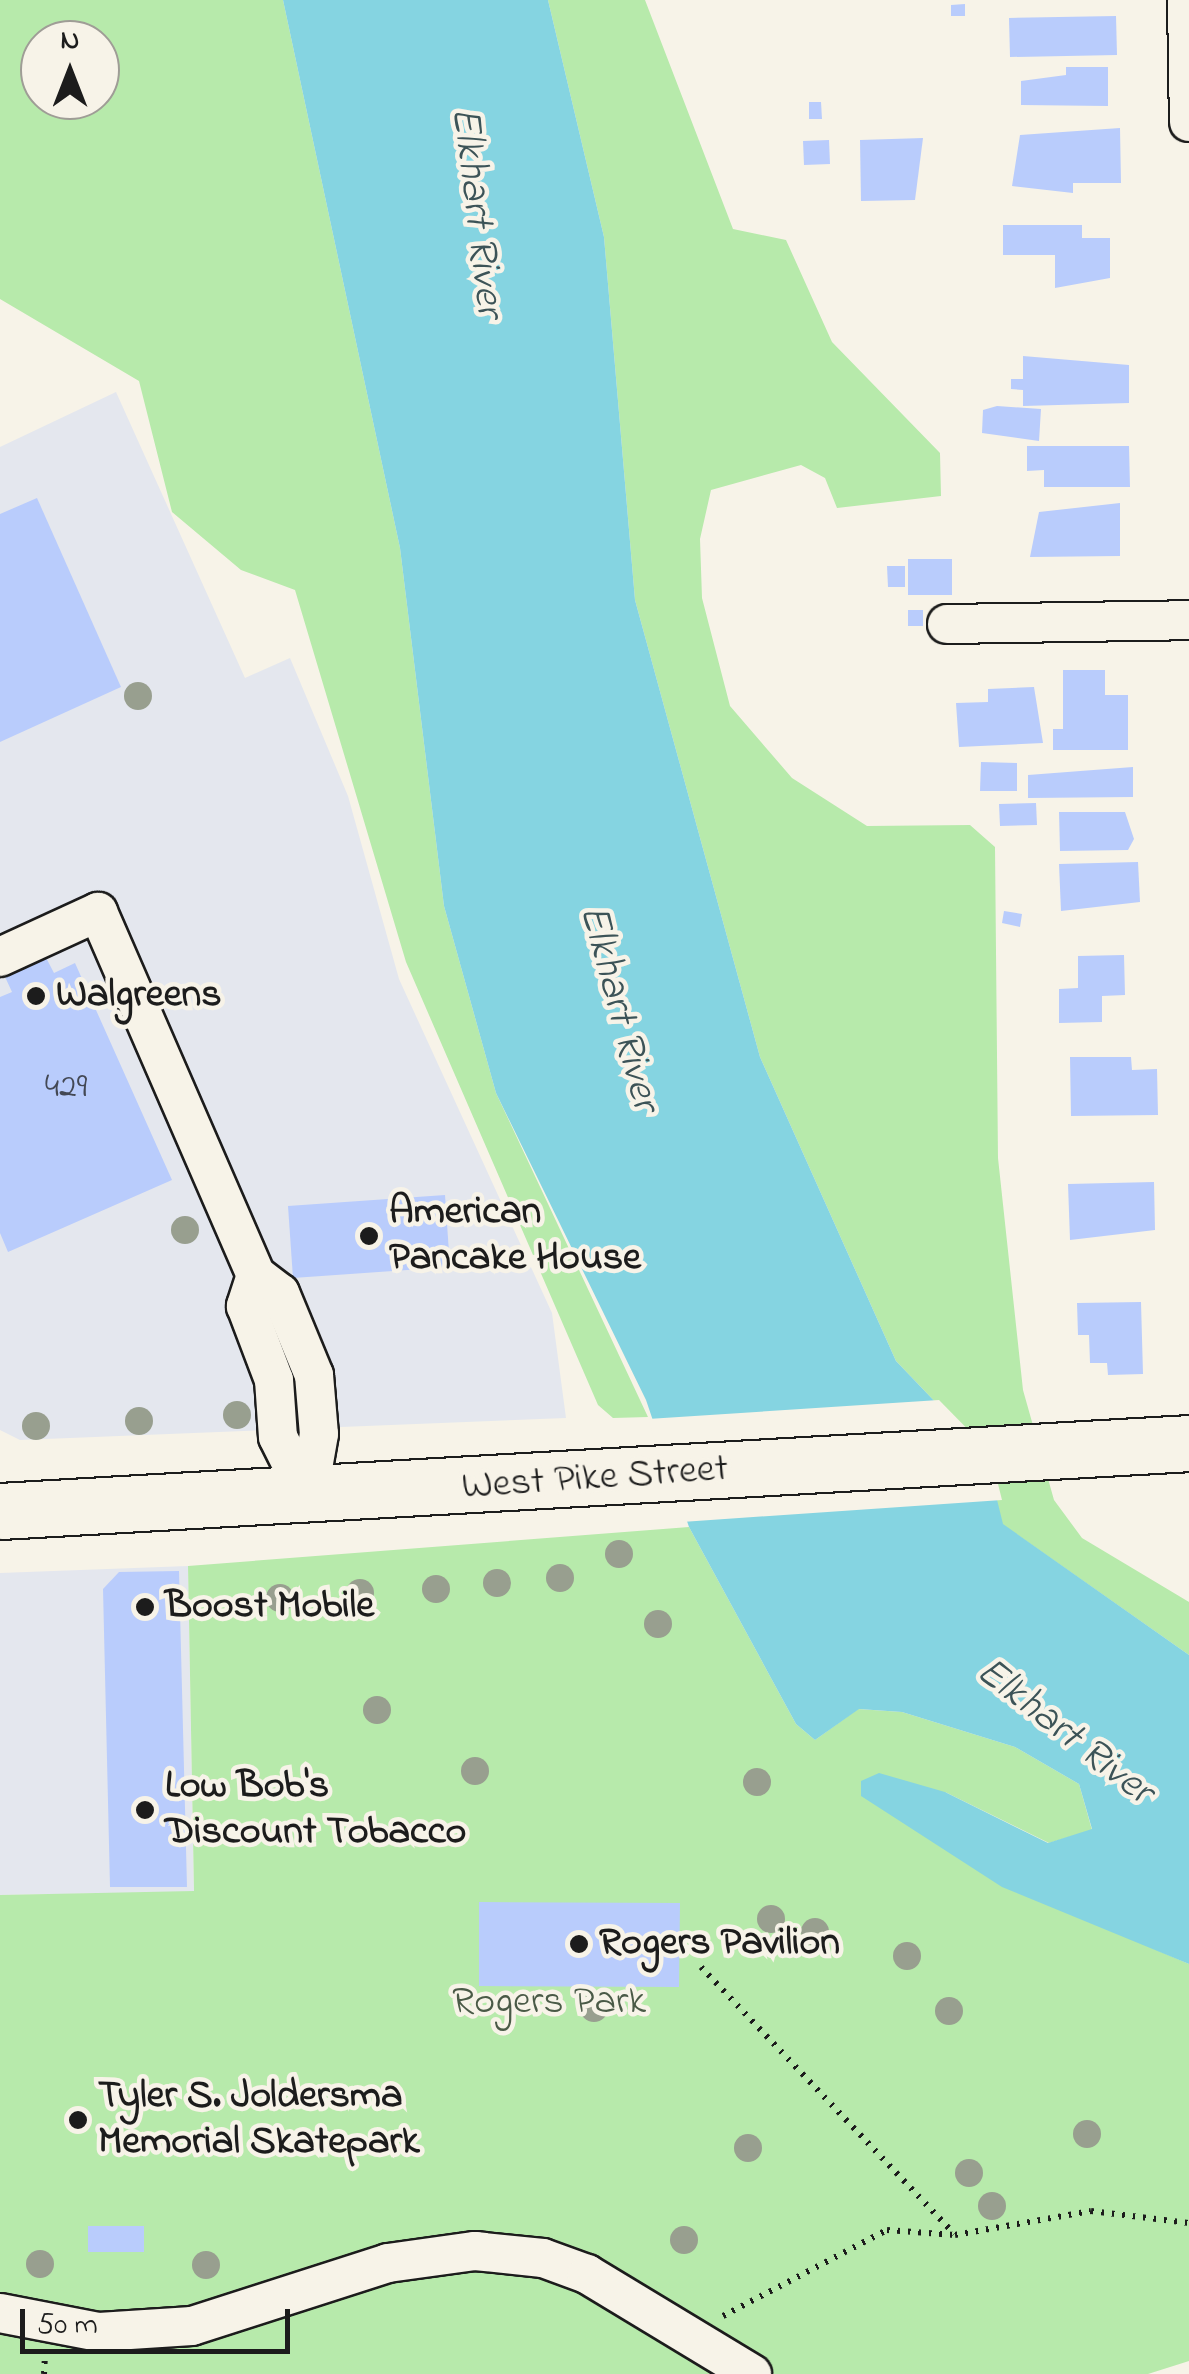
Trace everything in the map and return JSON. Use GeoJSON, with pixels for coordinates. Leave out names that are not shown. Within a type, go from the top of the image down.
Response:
{"type":"FeatureCollection","features":[{"type":"Feature","properties":{"kind":"highway","name":"West Pike Street"},"geometry":{"type":"LineString","coordinates":[[0,1511],[308,1497],[1038,1450],[1189,1444]]}},
{"type":"Feature","properties":{"kind":"street"},"geometry":{"type":"LineString","coordinates":[[1186,0],[1189,122]]}},
{"type":"Feature","properties":{"kind":"street"},"geometry":{"type":"LineString","coordinates":[[947,624],[1189,620]]}},
{"type":"Feature","properties":{"kind":"street"},"geometry":{"type":"LineString","coordinates":[[0,957],[98,912],[256,1275],[280,1293],[314,1374],[319,1434],[308,1497]]}},
{"type":"Feature","properties":{"kind":"street"},"geometry":{"type":"LineString","coordinates":[[0,2312],[99,2332],[192,2326],[388,2264],[475,2251],[544,2258],[587,2274],[691,2333],[752,2374]]}},
{"type":"Feature","properties":{"kind":"path"},"geometry":{"type":"LineString","coordinates":[[701,1967],[955,2235]]}},
{"type":"Feature","properties":{"kind":"path"},"geometry":{"type":"LineString","coordinates":[[691,2333],[887,2230],[955,2235],[1091,2211],[1189,2223]]}},
{"type":"Feature","properties":{"kind":"shaded area"},"geometry":{"type":"Polygon","coordinates":[[[116,392],[245,678],[290,658],[348,796],[399,979],[552,1313],[566,1418],[20,1440],[0,1430],[0,447],[116,392]]]}},
{"type":"Feature","properties":{"kind":"shaded area"},"geometry":{"type":"Polygon","coordinates":[[[188,1566],[194,1892],[0,1895],[0,1573],[188,1566]]]}},
{"type":"Feature","properties":{"kind":"green space"},"geometry":{"type":"Polygon","coordinates":[[[0,0],[283,0],[400,548],[444,906],[496,1093],[648,1417],[613,1418],[598,1405],[406,962],[295,590],[241,570],[172,512],[139,381],[0,299],[0,0]]]}},
{"type":"Feature","properties":{"kind":"green space"},"geometry":{"type":"Polygon","coordinates":[[[548,0],[645,0],[733,229],[786,240],[832,342],[940,453],[941,496],[837,508],[825,478],[801,465],[711,490],[700,539],[702,598],[730,706],[792,778],[867,826],[970,825],[995,847],[998,1158],[1023,1390],[1054,1500],[1082,1538],[1189,1602],[1189,1655],[1002,1524],[986,1455],[896,1361],[760,1057],[635,600],[604,237],[548,0]]]}},
{"type":"Feature","properties":{"kind":"green space","name":"Rogers Park"},"geometry":{"type":"Polygon","coordinates":[[[689,1527],[796,1724],[815,1740],[858,1709],[902,1712],[1015,1747],[1079,1784],[1092,1830],[1049,1843],[945,1792],[1115,1932],[1189,1964],[1189,2361],[1148,2374],[0,2374],[0,1895],[194,1891],[188,1566],[689,1527]]]}},
{"type":"Feature","properties":{"kind":"water","name":"Elkhart River"},"geometry":{"type":"Polygon","coordinates":[[[283,0],[548,0],[604,237],[635,600],[760,1057],[896,1361],[986,1455],[1003,1524],[1189,1655],[1189,1964],[1002,1887],[861,1796],[861,1781],[879,1773],[945,1792],[1048,1843],[1092,1829],[1079,1784],[1015,1747],[902,1712],[859,1709],[815,1740],[796,1724],[689,1527],[646,1400],[496,1093],[444,906],[400,548],[283,0]]]}},
{"type":"Feature","properties":{"kind":"pier"},"geometry":{"type":"Polygon","coordinates":[[[939,1400],[990,1452],[1002,1500],[682,1522],[648,1419],[939,1400]]]}},
{"type":"Feature","properties":{"kind":"building"},"geometry":{"type":"Polygon","coordinates":[[[965,4],[965,16],[951,16],[951,5],[965,4]]]}},
{"type":"Feature","properties":{"kind":"building"},"geometry":{"type":"Polygon","coordinates":[[[1116,16],[1117,55],[1010,57],[1009,18],[1116,16]]]}},
{"type":"Feature","properties":{"kind":"building"},"geometry":{"type":"Polygon","coordinates":[[[1066,67],[1108,67],[1108,106],[1021,105],[1021,81],[1066,75],[1066,67]]]}},
{"type":"Feature","properties":{"kind":"building"},"geometry":{"type":"Polygon","coordinates":[[[809,102],[821,102],[822,119],[809,119],[809,102]]]}},
{"type":"Feature","properties":{"kind":"building"},"geometry":{"type":"Polygon","coordinates":[[[1120,128],[1121,183],[1073,183],[1073,193],[1012,186],[1020,135],[1120,128]]]}},
{"type":"Feature","properties":{"kind":"building"},"geometry":{"type":"Polygon","coordinates":[[[923,138],[915,200],[861,201],[860,140],[923,138]]]}},
{"type":"Feature","properties":{"kind":"building"},"geometry":{"type":"Polygon","coordinates":[[[829,140],[830,164],[804,165],[803,141],[829,140]]]}},
{"type":"Feature","properties":{"kind":"building"},"geometry":{"type":"Polygon","coordinates":[[[1003,225],[1082,225],[1082,238],[1110,238],[1110,278],[1055,288],[1055,255],[1003,255],[1003,225]]]}},
{"type":"Feature","properties":{"kind":"building"},"geometry":{"type":"Polygon","coordinates":[[[1023,356],[1129,365],[1129,403],[1023,406],[1023,390],[1011,389],[1011,379],[1023,379],[1023,356]]]}},
{"type":"Feature","properties":{"kind":"building"},"geometry":{"type":"Polygon","coordinates":[[[997,406],[1041,409],[1039,441],[982,433],[983,410],[997,406]]]}},
{"type":"Feature","properties":{"kind":"building"},"geometry":{"type":"Polygon","coordinates":[[[1027,446],[1129,446],[1130,487],[1044,487],[1044,470],[1027,471],[1027,446]]]}},
{"type":"Feature","properties":{"kind":"building"},"geometry":{"type":"Polygon","coordinates":[[[37,498],[121,687],[0,742],[0,514],[37,498]]]}},
{"type":"Feature","properties":{"kind":"building"},"geometry":{"type":"Polygon","coordinates":[[[1120,503],[1120,556],[1030,557],[1039,512],[1120,503]]]}},
{"type":"Feature","properties":{"kind":"building"},"geometry":{"type":"Polygon","coordinates":[[[908,559],[952,559],[952,595],[908,595],[908,559]]]}},
{"type":"Feature","properties":{"kind":"building"},"geometry":{"type":"Polygon","coordinates":[[[887,566],[905,566],[905,587],[888,587],[887,566]]]}},
{"type":"Feature","properties":{"kind":"building"},"geometry":{"type":"Polygon","coordinates":[[[908,610],[923,610],[923,626],[908,626],[908,610]]]}},
{"type":"Feature","properties":{"kind":"building"},"geometry":{"type":"Polygon","coordinates":[[[1063,670],[1105,670],[1105,695],[1128,695],[1128,750],[1053,750],[1053,729],[1063,729],[1063,670]]]}},
{"type":"Feature","properties":{"kind":"building"},"geometry":{"type":"Polygon","coordinates":[[[1034,687],[1043,743],[959,747],[956,703],[988,702],[988,689],[1034,687]]]}},
{"type":"Feature","properties":{"kind":"building"},"geometry":{"type":"Polygon","coordinates":[[[981,762],[1017,763],[1017,791],[980,791],[981,762]]]}},
{"type":"Feature","properties":{"kind":"building"},"geometry":{"type":"Polygon","coordinates":[[[1133,767],[1133,797],[1028,798],[1028,775],[1133,767]]]}},
{"type":"Feature","properties":{"kind":"building"},"geometry":{"type":"Polygon","coordinates":[[[1036,803],[1037,825],[1000,826],[999,804],[1036,803]]]}},
{"type":"Feature","properties":{"kind":"building"},"geometry":{"type":"Polygon","coordinates":[[[1059,812],[1125,812],[1134,839],[1128,850],[1060,851],[1059,812]]]}},
{"type":"Feature","properties":{"kind":"building"},"geometry":{"type":"Polygon","coordinates":[[[1138,862],[1140,902],[1061,911],[1059,864],[1138,862]]]}},
{"type":"Feature","properties":{"kind":"building"},"geometry":{"type":"Polygon","coordinates":[[[1004,911],[1022,914],[1020,927],[1002,923],[1004,911]]]}},
{"type":"Feature","properties":{"kind":"building","name":"Walgreens"},"geometry":{"type":"Polygon","coordinates":[[[41,948],[54,973],[75,963],[172,1180],[8,1252],[0,1233],[0,997],[12,992],[0,966],[41,948]]]}},
{"type":"Feature","properties":{"kind":"building"},"geometry":{"type":"Polygon","coordinates":[[[1124,955],[1125,995],[1102,996],[1102,1022],[1059,1023],[1059,989],[1078,988],[1078,956],[1124,955]]]}},
{"type":"Feature","properties":{"kind":"building"},"geometry":{"type":"Polygon","coordinates":[[[1070,1057],[1131,1057],[1132,1070],[1157,1069],[1158,1115],[1071,1116],[1070,1057]]]}},
{"type":"Feature","properties":{"kind":"building"},"geometry":{"type":"Polygon","coordinates":[[[1154,1182],[1155,1230],[1070,1240],[1068,1184],[1154,1182]]]}},
{"type":"Feature","properties":{"kind":"building","name":"American Pancake House"},"geometry":{"type":"Polygon","coordinates":[[[445,1195],[450,1267],[293,1278],[288,1206],[445,1195]]]}},
{"type":"Feature","properties":{"kind":"building"},"geometry":{"type":"Polygon","coordinates":[[[1141,1302],[1143,1374],[1108,1375],[1107,1363],[1090,1363],[1089,1335],[1078,1335],[1077,1303],[1141,1302]]]}},
{"type":"Feature","properties":{"kind":"building"},"geometry":{"type":"Polygon","coordinates":[[[179,1571],[187,1887],[110,1887],[103,1589],[119,1572],[179,1571]]]}},
{"type":"Feature","properties":{"kind":"building","name":"Rogers Pavilion"},"geometry":{"type":"Polygon","coordinates":[[[479,1902],[680,1903],[679,1987],[479,1986],[479,1902]]]}},
{"type":"Feature","properties":{"kind":"building"},"geometry":{"type":"Polygon","coordinates":[[[88,2226],[144,2226],[144,2252],[88,2252],[88,2226]]]}},
{"type":"Feature","properties":{"kind":"place","name":"Walgreens"},"geometry":{"type":"Point","coordinates":[36,996]}},
{"type":"Feature","properties":{"kind":"place","name":"American Pancake House"},"geometry":{"type":"Point","coordinates":[369,1236]}},
{"type":"Feature","properties":{"kind":"place","name":"Boost Mobile"},"geometry":{"type":"Point","coordinates":[145,1607]}},
{"type":"Feature","properties":{"kind":"place","name":"Low Bob's Discount Tobacco"},"geometry":{"type":"Point","coordinates":[145,1810]}},
{"type":"Feature","properties":{"kind":"place","name":"Rogers Pavilion"},"geometry":{"type":"Point","coordinates":[579,1944]}},
{"type":"Feature","properties":{"kind":"place","name":"Tyler S. Joldersma Memorial Skatepark"},"geometry":{"type":"Point","coordinates":[78,2120]}}]}
